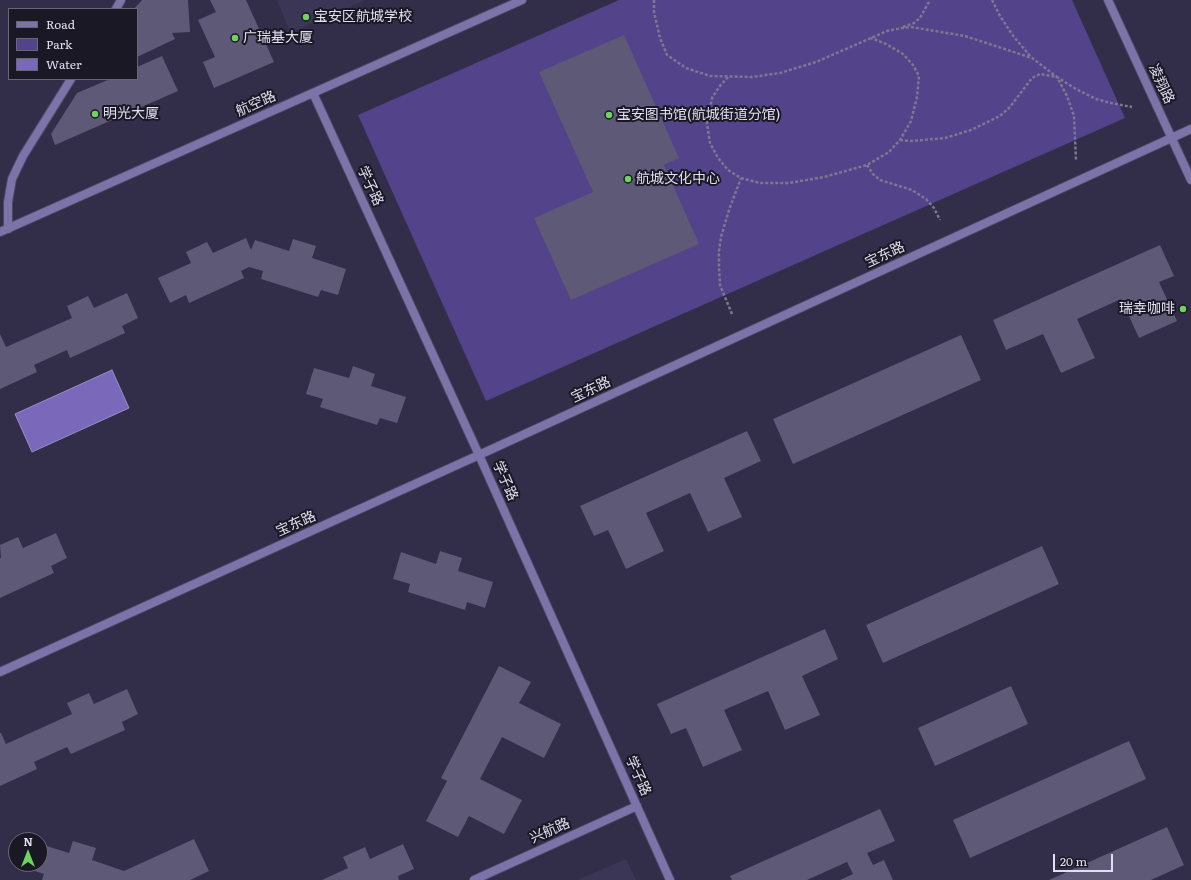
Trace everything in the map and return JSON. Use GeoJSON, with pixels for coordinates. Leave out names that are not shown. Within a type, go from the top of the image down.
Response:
{"type":"FeatureCollection","features":[{"type":"Feature","properties":{"kind":"street","name":"航空路"},"geometry":{"type":"LineString","coordinates":[[4,230],[522,0]]}},
{"type":"Feature","properties":{"kind":"street","name":"凌翔路"},"geometry":{"type":"LineString","coordinates":[[1108,0],[1191,180]]}},
{"type":"Feature","properties":{"kind":"street"},"geometry":{"type":"LineString","coordinates":[[4,230],[12,179],[23,156],[70,80]]}},
{"type":"Feature","properties":{"kind":"street","name":"学子路"},"geometry":{"type":"LineString","coordinates":[[313,93],[479,455],[670,880]]}},
{"type":"Feature","properties":{"kind":"street","name":"宝东路"},"geometry":{"type":"LineString","coordinates":[[0,672],[479,455],[1191,129]]}},
{"type":"Feature","properties":{"kind":"street","name":"兴航路"},"geometry":{"type":"LineString","coordinates":[[474,880],[484,878],[637,806]]}},
{"type":"Feature","properties":{"kind":"path"},"geometry":{"type":"LineString","coordinates":[[654,0],[654,12],[660,38],[667,56],[686,68],[710,76],[752,77],[780,73],[816,62],[887,31],[911,27],[965,36],[1032,58]]}},
{"type":"Feature","properties":{"kind":"path"},"geometry":{"type":"LineString","coordinates":[[902,28],[914,23],[920,18],[930,0]]}},
{"type":"Feature","properties":{"kind":"path"},"geometry":{"type":"LineString","coordinates":[[992,0],[1010,32],[1032,58],[1057,77],[1096,99],[1132,107]]}},
{"type":"Feature","properties":{"kind":"path"},"geometry":{"type":"LineString","coordinates":[[728,76],[712,98],[707,123],[710,143],[718,158],[728,170],[741,178],[760,183],[789,183],[824,177],[867,165],[889,152],[900,140],[911,121],[917,97],[919,76],[913,64],[903,54],[886,44],[871,38]]}},
{"type":"Feature","properties":{"kind":"path"},"geometry":{"type":"LineString","coordinates":[[900,140],[911,141],[945,138],[971,130],[1000,116],[1010,107],[1032,78],[1040,74],[1057,77]]}},
{"type":"Feature","properties":{"kind":"path"},"geometry":{"type":"LineString","coordinates":[[1057,77],[1067,96],[1074,116],[1076,160]]}},
{"type":"Feature","properties":{"kind":"path"},"geometry":{"type":"LineString","coordinates":[[867,165],[873,174],[880,180],[912,190],[926,199],[934,208],[940,220]]}},
{"type":"Feature","properties":{"kind":"path"},"geometry":{"type":"LineString","coordinates":[[732,314],[720,285],[720,251],[721,237],[728,210],[741,178]]}},
{"type":"Feature","properties":{"kind":"shaded area","name":"宝安区航城学校"},"geometry":{"type":"Polygon","coordinates":[[[277,0],[366,0],[290,33],[277,0]]]}},
{"type":"Feature","properties":{"kind":"shaded area"},"geometry":{"type":"Polygon","coordinates":[[[626,859],[636,880],[577,880],[626,859]]]}},
{"type":"Feature","properties":{"kind":"green space"},"geometry":{"type":"Polygon","coordinates":[[[619,0],[1072,0],[1125,118],[486,401],[358,115],[619,0]]]}},
{"type":"Feature","properties":{"kind":"water"},"geometry":{"type":"Polygon","coordinates":[[[112,370],[129,408],[32,452],[15,414],[112,370]]]}},
{"type":"Feature","properties":{"kind":"building"},"geometry":{"type":"Polygon","coordinates":[[[142,0],[188,0],[190,32],[172,33],[175,39],[138,57],[138,8],[135,8],[142,0]]]}},
{"type":"Feature","properties":{"kind":"building","name":"广瑞基大厦"},"geometry":{"type":"Polygon","coordinates":[[[210,0],[246,0],[274,62],[214,88],[203,62],[215,57],[198,20],[216,12],[210,0]]]}},
{"type":"Feature","properties":{"kind":"building","name":"航城文化中心"},"geometry":{"type":"Polygon","coordinates":[[[624,35],[679,158],[664,165],[699,244],[571,300],[534,218],[593,192],[539,72],[624,35]]]}},
{"type":"Feature","properties":{"kind":"building","name":"明光大厦"},"geometry":{"type":"Polygon","coordinates":[[[162,56],[178,91],[55,145],[51,134],[77,93],[108,80],[138,80],[138,67],[162,56]]]}},
{"type":"Feature","properties":{"kind":"building"},"geometry":{"type":"Polygon","coordinates":[[[246,238],[251,250],[255,240],[289,251],[293,239],[316,246],[312,258],[346,269],[338,295],[321,290],[318,297],[261,279],[263,271],[249,267],[241,271],[244,278],[189,303],[186,295],[170,303],[158,278],[191,263],[186,252],[207,242],[213,253],[246,238]]]}},
{"type":"Feature","properties":{"kind":"building"},"geometry":{"type":"Polygon","coordinates":[[[1160,245],[1174,276],[1159,282],[1177,321],[1139,338],[1121,299],[1077,319],[1095,358],[1061,373],[1043,334],[1006,350],[993,320],[1160,245]]]}},
{"type":"Feature","properties":{"kind":"building"},"geometry":{"type":"Polygon","coordinates":[[[127,293],[138,318],[122,326],[125,333],[70,358],[67,350],[34,365],[37,372],[0,389],[0,334],[6,347],[72,318],[67,306],[88,296],[94,308],[127,293]]]}},
{"type":"Feature","properties":{"kind":"building"},"geometry":{"type":"Polygon","coordinates":[[[961,335],[981,380],[793,464],[773,419],[961,335]]]}},
{"type":"Feature","properties":{"kind":"building"},"geometry":{"type":"Polygon","coordinates":[[[353,366],[375,374],[371,386],[406,397],[397,423],[380,418],[377,425],[320,407],[323,399],[306,394],[314,368],[349,378],[353,366]]]}},
{"type":"Feature","properties":{"kind":"building"},"geometry":{"type":"Polygon","coordinates":[[[747,431],[761,461],[724,478],[742,517],[708,532],[690,493],[646,513],[664,551],[626,569],[608,530],[594,536],[580,506],[747,431]]]}},
{"type":"Feature","properties":{"kind":"building"},"geometry":{"type":"Polygon","coordinates":[[[56,533],[67,558],[51,566],[54,573],[0,598],[0,545],[18,537],[23,548],[56,533]]]}},
{"type":"Feature","properties":{"kind":"building"},"geometry":{"type":"Polygon","coordinates":[[[1042,546],[1059,584],[883,663],[866,625],[1042,546]]]}},
{"type":"Feature","properties":{"kind":"building"},"geometry":{"type":"Polygon","coordinates":[[[440,551],[462,558],[458,571],[493,582],[485,608],[467,602],[465,610],[408,592],[410,584],[393,579],[401,552],[436,564],[440,551]]]}},
{"type":"Feature","properties":{"kind":"building"},"geometry":{"type":"Polygon","coordinates":[[[825,629],[838,659],[802,676],[820,715],[785,730],[768,691],[724,710],[742,750],[703,767],[686,728],[671,734],[657,704],[825,629]]]}},
{"type":"Feature","properties":{"kind":"building"},"geometry":{"type":"Polygon","coordinates":[[[499,666],[531,682],[519,703],[561,724],[544,758],[502,737],[480,779],[522,800],[504,834],[469,816],[458,837],[426,821],[447,781],[441,778],[499,666]]]}},
{"type":"Feature","properties":{"kind":"building"},"geometry":{"type":"Polygon","coordinates":[[[1011,686],[1028,724],[935,766],[918,728],[1011,686]]]}},
{"type":"Feature","properties":{"kind":"building"},"geometry":{"type":"Polygon","coordinates":[[[127,689],[138,714],[122,722],[125,730],[71,754],[67,747],[34,762],[37,769],[0,786],[0,733],[6,744],[72,714],[67,703],[89,693],[94,704],[127,689]]]}},
{"type":"Feature","properties":{"kind":"building"},"geometry":{"type":"Polygon","coordinates":[[[1129,741],[1146,779],[970,858],[953,820],[1129,741]]]}},
{"type":"Feature","properties":{"kind":"building"},"geometry":{"type":"Polygon","coordinates":[[[880,809],[895,841],[867,853],[873,865],[884,860],[893,880],[840,880],[853,874],[847,862],[807,880],[732,880],[730,876],[880,809]]]}},
{"type":"Feature","properties":{"kind":"building"},"geometry":{"type":"Polygon","coordinates":[[[1167,827],[1184,865],[1151,880],[1049,880],[1167,827]]]}},
{"type":"Feature","properties":{"kind":"building"},"geometry":{"type":"Polygon","coordinates":[[[194,839],[209,871],[190,880],[42,880],[44,874],[38,872],[48,872],[48,846],[69,853],[73,841],[96,848],[92,860],[124,871],[194,839]]]}},
{"type":"Feature","properties":{"kind":"building"},"geometry":{"type":"Polygon","coordinates":[[[403,844],[414,869],[398,876],[399,880],[322,880],[348,868],[343,857],[365,847],[370,859],[403,844]]]}},
{"type":"Feature","properties":{"kind":"place","name":"宝安区航城学校"},"geometry":{"type":"Point","coordinates":[306,17]}},
{"type":"Feature","properties":{"kind":"place","name":"广瑞基大厦"},"geometry":{"type":"Point","coordinates":[235,38]}},
{"type":"Feature","properties":{"kind":"place","name":"明光大厦"},"geometry":{"type":"Point","coordinates":[95,114]}},
{"type":"Feature","properties":{"kind":"place","name":"宝安图书馆(航城街道分馆)"},"geometry":{"type":"Point","coordinates":[609,115]}},
{"type":"Feature","properties":{"kind":"place","name":"航城文化中心"},"geometry":{"type":"Point","coordinates":[628,179]}},
{"type":"Feature","properties":{"kind":"place","name":"瑞幸咖啡"},"geometry":{"type":"Point","coordinates":[1183,309]}}]}
